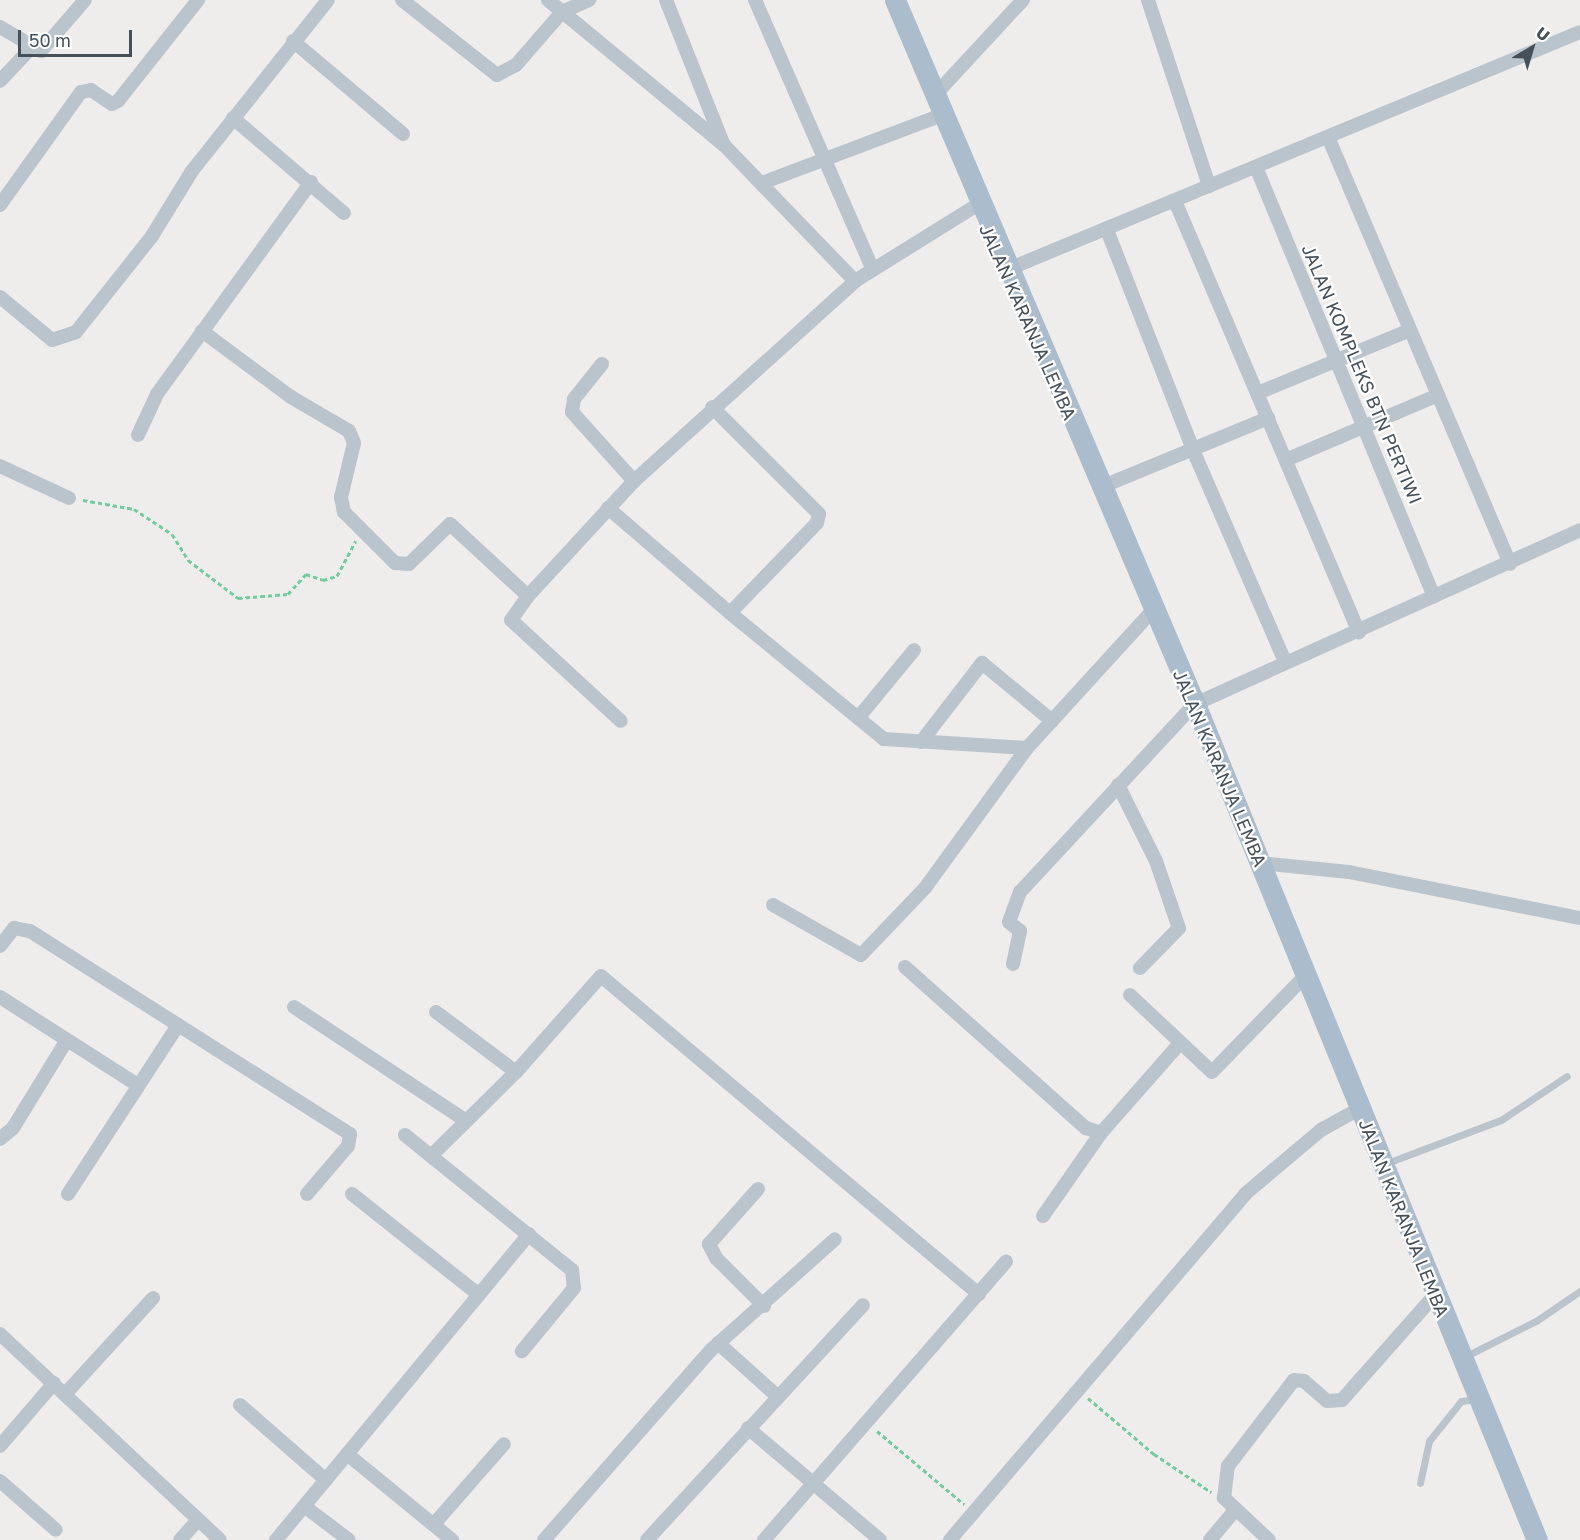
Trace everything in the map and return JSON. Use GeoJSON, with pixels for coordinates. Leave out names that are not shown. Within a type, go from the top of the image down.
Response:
{"type":"FeatureCollection","features":[{"type":"Feature","properties":{"kind":"main road","name":"JALAN KARANJA LEMBA"},"geometry":{"type":"LineString","coordinates":[[895,0],[977,205],[1195,704],[1537,1540]]}},
{"type":"Feature","properties":{"kind":"street"},"geometry":{"type":"LineString","coordinates":[[0,27],[30,49],[46,49],[85,0]]}},
{"type":"Feature","properties":{"kind":"street"},"geometry":{"type":"LineString","coordinates":[[0,205],[81,92],[91,90],[112,104],[118,101],[198,0]]}},
{"type":"Feature","properties":{"kind":"street"},"geometry":{"type":"LineString","coordinates":[[0,297],[52,340],[76,332],[152,236],[233,118],[328,0]]}},
{"type":"Feature","properties":{"kind":"street"},"geometry":{"type":"LineString","coordinates":[[402,0],[497,75],[516,65],[562,12],[589,0]]}},
{"type":"Feature","properties":{"kind":"street"},"geometry":{"type":"LineString","coordinates":[[548,0],[724,145],[855,281]]}},
{"type":"Feature","properties":{"kind":"street"},"geometry":{"type":"LineString","coordinates":[[666,0],[724,145]]}},
{"type":"Feature","properties":{"kind":"street"},"geometry":{"type":"LineString","coordinates":[[756,0],[872,268]]}},
{"type":"Feature","properties":{"kind":"street"},"geometry":{"type":"LineString","coordinates":[[762,183],[825,159],[938,106],[1023,0]]}},
{"type":"Feature","properties":{"kind":"street"},"geometry":{"type":"LineString","coordinates":[[1148,0],[1209,186]]}},
{"type":"Feature","properties":{"kind":"street"},"geometry":{"type":"LineString","coordinates":[[1006,270],[1580,32]]}},
{"type":"Feature","properties":{"kind":"street"},"geometry":{"type":"LineString","coordinates":[[293,41],[403,134]]}},
{"type":"Feature","properties":{"kind":"street"},"geometry":{"type":"LineString","coordinates":[[0,81],[30,49]]}},
{"type":"Feature","properties":{"kind":"street"},"geometry":{"type":"LineString","coordinates":[[233,118],[311,182],[344,213]]}},
{"type":"Feature","properties":{"kind":"street"},"geometry":{"type":"LineString","coordinates":[[1328,137],[1408,331],[1510,564]]}},
{"type":"Feature","properties":{"kind":"street","name":"JALAN KOMPLEKS BTN PERTIWI"},"geometry":{"type":"LineString","coordinates":[[1256,167],[1434,597]]}},
{"type":"Feature","properties":{"kind":"street"},"geometry":{"type":"LineString","coordinates":[[138,435],[157,394],[311,182]]}},
{"type":"Feature","properties":{"kind":"street"},"geometry":{"type":"LineString","coordinates":[[1175,201],[1268,418],[1288,459],[1359,632]]}},
{"type":"Feature","properties":{"kind":"street"},"geometry":{"type":"LineString","coordinates":[[621,722],[511,620],[528,596],[608,508],[712,407],[872,268],[977,205]]}},
{"type":"Feature","properties":{"kind":"street"},"geometry":{"type":"LineString","coordinates":[[1107,230],[1193,450],[1285,662]]}},
{"type":"Feature","properties":{"kind":"street"},"geometry":{"type":"LineString","coordinates":[[202,331],[291,397],[349,431],[354,442],[340,497],[344,512],[363,533],[404,566],[450,524],[528,596]]}},
{"type":"Feature","properties":{"kind":"street"},"geometry":{"type":"LineString","coordinates":[[1258,393],[1335,358],[1408,331]]}},
{"type":"Feature","properties":{"kind":"street"},"geometry":{"type":"LineString","coordinates":[[602,364],[574,399],[572,412],[634,482]]}},
{"type":"Feature","properties":{"kind":"street"},"geometry":{"type":"LineString","coordinates":[[1288,459],[1436,396]]}},
{"type":"Feature","properties":{"kind":"street"},"geometry":{"type":"LineString","coordinates":[[712,407],[819,514],[817,523],[730,613]]}},
{"type":"Feature","properties":{"kind":"street"},"geometry":{"type":"LineString","coordinates":[[1101,487],[1268,418]]}},
{"type":"Feature","properties":{"kind":"street"},"geometry":{"type":"LineString","coordinates":[[0,466],[69,498]]}},
{"type":"Feature","properties":{"kind":"street"},"geometry":{"type":"LineString","coordinates":[[608,508],[730,613],[884,739],[921,742],[984,741],[1027,748]]}},
{"type":"Feature","properties":{"kind":"street"},"geometry":{"type":"LineString","coordinates":[[1013,964],[1020,931],[1009,921],[1020,892],[1195,704],[1285,662],[1359,632],[1510,564],[1580,530]]}},
{"type":"Feature","properties":{"kind":"street"},"geometry":{"type":"LineString","coordinates":[[773,905],[861,955],[925,888],[1027,748],[1153,610]]}},
{"type":"Feature","properties":{"kind":"street"},"geometry":{"type":"LineString","coordinates":[[858,718],[914,650]]}},
{"type":"Feature","properties":{"kind":"street"},"geometry":{"type":"LineString","coordinates":[[921,742],[982,663],[1052,721]]}},
{"type":"Feature","properties":{"kind":"street"},"geometry":{"type":"LineString","coordinates":[[1118,785],[1156,861],[1179,928],[1140,968]]}},
{"type":"Feature","properties":{"kind":"street"},"geometry":{"type":"LineString","coordinates":[[1260,863],[1349,872],[1580,918]]}},
{"type":"Feature","properties":{"kind":"street"},"geometry":{"type":"LineString","coordinates":[[0,946],[14,928],[25,928],[352,1136],[308,1194]]}},
{"type":"Feature","properties":{"kind":"street"},"geometry":{"type":"LineString","coordinates":[[905,967],[1086,1128],[1101,1132]]}},
{"type":"Feature","properties":{"kind":"street"},"geometry":{"type":"LineString","coordinates":[[431,1156],[516,1072],[601,976],[979,1294]]}},
{"type":"Feature","properties":{"kind":"street"},"geometry":{"type":"LineString","coordinates":[[1130,995],[1214,1072],[1305,976]]}},
{"type":"Feature","properties":{"kind":"street"},"geometry":{"type":"LineString","coordinates":[[0,997],[136,1084]]}},
{"type":"Feature","properties":{"kind":"street"},"geometry":{"type":"LineString","coordinates":[[294,1007],[466,1121]]}},
{"type":"Feature","properties":{"kind":"street"},"geometry":{"type":"LineString","coordinates":[[436,1012],[516,1072]]}},
{"type":"Feature","properties":{"kind":"street"},"geometry":{"type":"LineString","coordinates":[[68,1194],[136,1084],[178,1025]]}},
{"type":"Feature","properties":{"kind":"street"},"geometry":{"type":"LineString","coordinates":[[0,1139],[13,1128],[67,1040]]}},
{"type":"Feature","properties":{"kind":"street"},"geometry":{"type":"LineString","coordinates":[[1043,1216],[1101,1132],[1180,1043]]}},
{"type":"Feature","properties":{"kind":"street"},"geometry":{"type":"LineString","coordinates":[[950,1540],[1077,1388],[1245,1194],[1321,1131],[1359,1109]]}},
{"type":"Feature","properties":{"kind":"street"},"geometry":{"type":"LineString","coordinates":[[405,1136],[572,1270],[576,1283],[522,1352]]}},
{"type":"Feature","properties":{"kind":"street"},"geometry":{"type":"LineString","coordinates":[[758,1189],[710,1244],[716,1258],[764,1306]]}},
{"type":"Feature","properties":{"kind":"street"},"geometry":{"type":"LineString","coordinates":[[352,1194],[478,1295]]}},
{"type":"Feature","properties":{"kind":"street"},"geometry":{"type":"LineString","coordinates":[[276,1540],[529,1234]]}},
{"type":"Feature","properties":{"kind":"street"},"geometry":{"type":"LineString","coordinates":[[544,1540],[718,1343],[764,1306],[835,1239]]}},
{"type":"Feature","properties":{"kind":"street"},"geometry":{"type":"LineString","coordinates":[[764,1540],[1006,1262]]}},
{"type":"Feature","properties":{"kind":"street"},"geometry":{"type":"LineString","coordinates":[[1269,1540],[1224,1498],[1228,1466],[1294,1380],[1301,1379],[1328,1401],[1342,1400],[1436,1295]]}},
{"type":"Feature","properties":{"kind":"street"},"geometry":{"type":"LineString","coordinates":[[66,1393],[153,1298]]}},
{"type":"Feature","properties":{"kind":"street"},"geometry":{"type":"LineString","coordinates":[[647,1540],[862,1305]]}},
{"type":"Feature","properties":{"kind":"street"},"geometry":{"type":"LineString","coordinates":[[0,1334],[66,1393],[220,1540]]}},
{"type":"Feature","properties":{"kind":"street"},"geometry":{"type":"LineString","coordinates":[[718,1343],[777,1396]]}},
{"type":"Feature","properties":{"kind":"street"},"geometry":{"type":"LineString","coordinates":[[0,1446],[54,1383]]}},
{"type":"Feature","properties":{"kind":"street"},"geometry":{"type":"LineString","coordinates":[[240,1405],[326,1480]]}},
{"type":"Feature","properties":{"kind":"street"},"geometry":{"type":"LineString","coordinates":[[748,1428],[880,1540]]}},
{"type":"Feature","properties":{"kind":"street"},"geometry":{"type":"LineString","coordinates":[[434,1524],[504,1444]]}},
{"type":"Feature","properties":{"kind":"street"},"geometry":{"type":"LineString","coordinates":[[347,1454],[452,1540]]}},
{"type":"Feature","properties":{"kind":"street"},"geometry":{"type":"LineString","coordinates":[[0,1481],[56,1530]]}},
{"type":"Feature","properties":{"kind":"street"},"geometry":{"type":"LineString","coordinates":[[304,1506],[349,1540]]}},
{"type":"Feature","properties":{"kind":"street"},"geometry":{"type":"LineString","coordinates":[[1210,1540],[1235,1510]]}},
{"type":"Feature","properties":{"kind":"street"},"geometry":{"type":"LineString","coordinates":[[180,1540],[198,1520]]}},
{"type":"Feature","properties":{"kind":"lane"},"geometry":{"type":"LineString","coordinates":[[1382,1165],[1502,1120],[1567,1076]]}},
{"type":"Feature","properties":{"kind":"lane"},"geometry":{"type":"LineString","coordinates":[[1462,1358],[1536,1321],[1580,1291]]}},
{"type":"Feature","properties":{"kind":"lane"},"geometry":{"type":"LineString","coordinates":[[1420,1483],[1429,1441],[1461,1401],[1479,1399]]}},
{"type":"Feature","properties":{"kind":"path"},"geometry":{"type":"LineString","coordinates":[[69,498],[134,509],[172,534],[188,560],[238,597],[288,594],[306,574],[323,580],[337,576],[348,549],[363,533]]}},
{"type":"Feature","properties":{"kind":"path"},"geometry":{"type":"LineString","coordinates":[[1077,1388],[1154,1454],[1224,1498]]}},
{"type":"Feature","properties":{"kind":"path"},"geometry":{"type":"LineString","coordinates":[[867,1422],[973,1513]]}}]}
